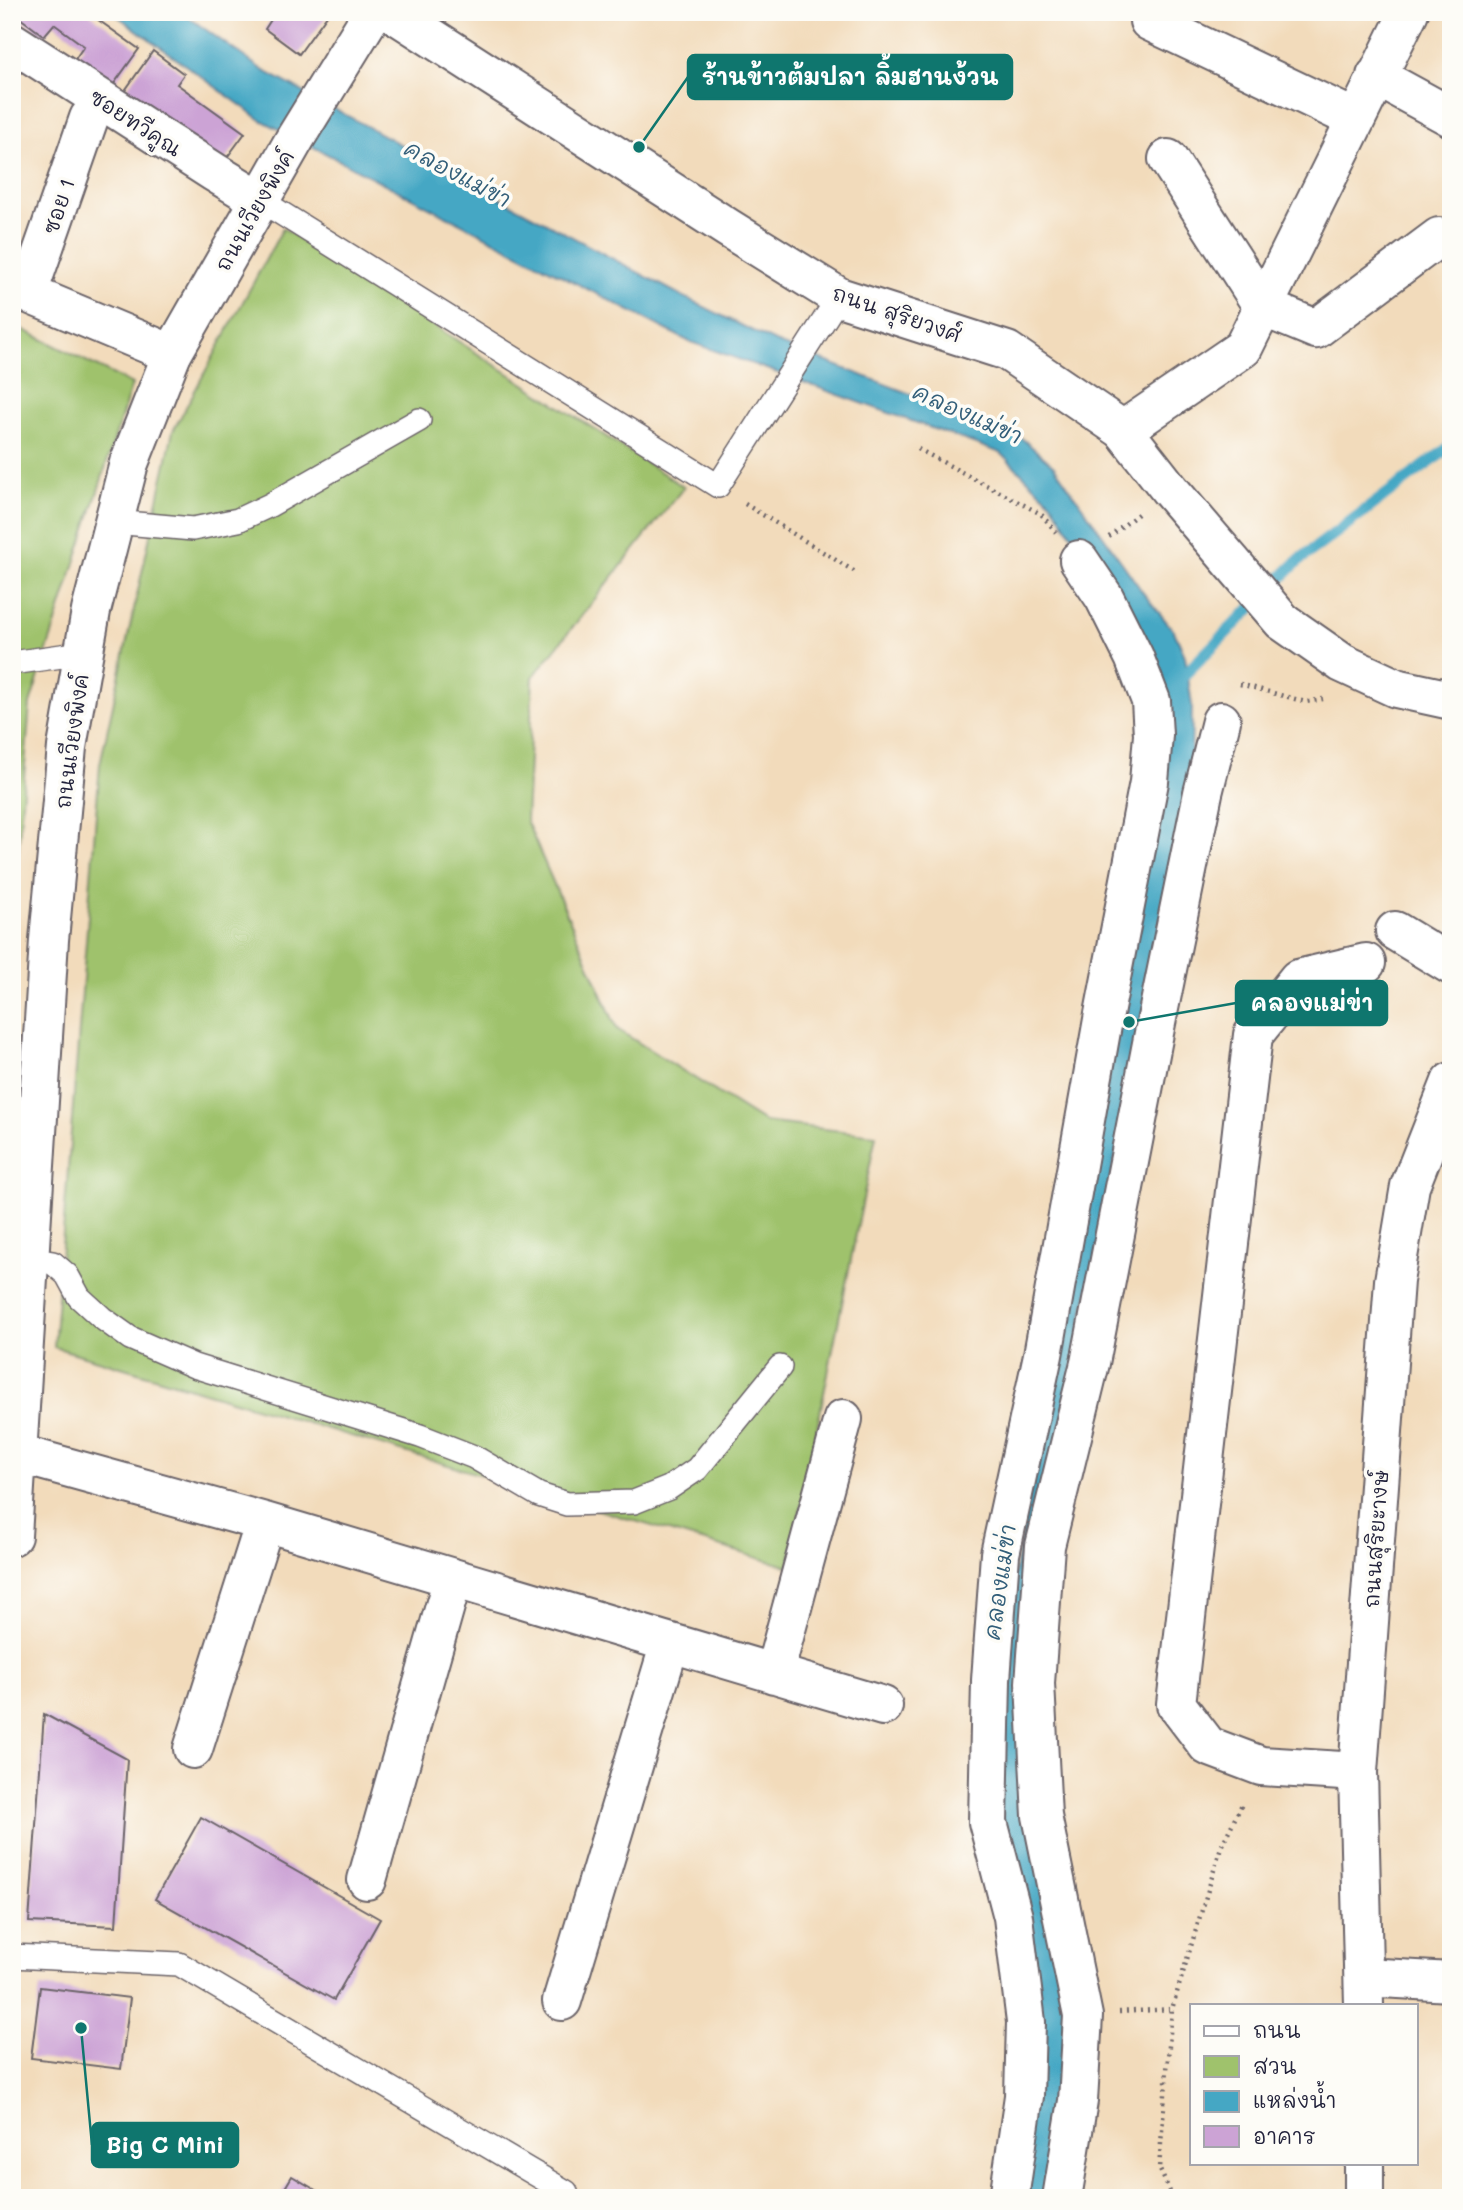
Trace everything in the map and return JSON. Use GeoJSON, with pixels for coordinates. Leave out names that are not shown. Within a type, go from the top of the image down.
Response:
{"type":"FeatureCollection","features":[{"type":"Feature","properties":{"kind":"street","name":"ถนนเวียงพิงค์"},"geometry":{"type":"LineString","coordinates":[[12,1536],[15,1452],[29,1259],[22,1206],[67,747],[91,611],[129,463],[172,354],[296,136],[373,12]]}},
{"type":"Feature","properties":{"kind":"street","name":"ถนน สุริยวงศ์"},"geometry":{"type":"LineString","coordinates":[[392,12],[839,297],[1007,351],[1123,430],[1216,545],[1282,621],[1342,663],[1396,688],[1451,700]]}},
{"type":"Feature","properties":{"kind":"street"},"geometry":{"type":"LineString","coordinates":[[1123,430],[1243,348],[1409,12]]}},
{"type":"Feature","properties":{"kind":"street"},"geometry":{"type":"LineString","coordinates":[[1149,21],[1355,119]]}},
{"type":"Feature","properties":{"kind":"street","name":"ซอยทวีคูณ"},"geometry":{"type":"LineString","coordinates":[[12,42],[260,200]]}},
{"type":"Feature","properties":{"kind":"street"},"geometry":{"type":"LineString","coordinates":[[1376,76],[1451,117]]}},
{"type":"Feature","properties":{"kind":"street","name":"ซอย 1"},"geometry":{"type":"LineString","coordinates":[[20,290],[89,118]]}},
{"type":"Feature","properties":{"kind":"street"},"geometry":{"type":"LineString","coordinates":[[1168,159],[1263,307],[1316,330],[1439,237]]}},
{"type":"Feature","properties":{"kind":"street"},"geometry":{"type":"LineString","coordinates":[[20,290],[172,354]]}},
{"type":"Feature","properties":{"kind":"street"},"geometry":{"type":"LineString","coordinates":[[1009,2198],[1024,2096],[1026,2022],[1013,1917],[988,1822],[991,1680],[1000,1554],[1043,1354],[1149,782],[1153,734],[1151,701],[1134,657],[1104,597],[1079,560]]}},
{"type":"Feature","properties":{"kind":"street"},"geometry":{"type":"LineString","coordinates":[[1062,2198],[1078,2101],[1083,2016],[1042,1816],[1035,1683],[1045,1546],[1090,1363],[1203,793],[1221,722]]}},
{"type":"Feature","properties":{"kind":"street"},"geometry":{"type":"LineString","coordinates":[[1395,931],[1451,965]]}},
{"type":"Feature","properties":{"kind":"street"},"geometry":{"type":"LineString","coordinates":[[1359,1772],[1261,1766],[1208,1746],[1176,1704],[1253,1035],[1298,979],[1366,963]]}},
{"type":"Feature","properties":{"kind":"street","name":"ถนนสุริยะางษ์"},"geometry":{"type":"LineString","coordinates":[[1364,1991],[1359,1772],[1394,1281],[1410,1186],[1451,1082]]}},
{"type":"Feature","properties":{"kind":"street"},"geometry":{"type":"LineString","coordinates":[[774,1674],[843,1419]]}},
{"type":"Feature","properties":{"kind":"street"},"geometry":{"type":"LineString","coordinates":[[15,1452],[265,1521],[883,1706]]}},
{"type":"Feature","properties":{"kind":"street"},"geometry":{"type":"LineString","coordinates":[[193,1749],[265,1521]]}},
{"type":"Feature","properties":{"kind":"street"},"geometry":{"type":"LineString","coordinates":[[367,1880],[453,1578]]}},
{"type":"Feature","properties":{"kind":"street"},"geometry":{"type":"LineString","coordinates":[[562,2001],[670,1643]]}},
{"type":"Feature","properties":{"kind":"street"},"geometry":{"type":"LineString","coordinates":[[1364,1991],[1451,1982]]}},
{"type":"Feature","properties":{"kind":"street"},"geometry":{"type":"LineString","coordinates":[[1364,2164],[1364,2198]]}},
{"type":"Feature","properties":{"kind":"lane"},"geometry":{"type":"LineString","coordinates":[[260,200],[718,486],[839,297]]}},
{"type":"Feature","properties":{"kind":"lane"},"geometry":{"type":"LineString","coordinates":[[114,522],[193,529],[238,520],[270,505],[419,420]]}},
{"type":"Feature","properties":{"kind":"lane"},"geometry":{"type":"LineString","coordinates":[[12,663],[83,653]]}},
{"type":"Feature","properties":{"kind":"lane"},"geometry":{"type":"LineString","coordinates":[[29,1259],[53,1263],[67,1275],[79,1297],[130,1338],[194,1366],[420,1436],[474,1457],[539,1495],[567,1504],[634,1502],[669,1488],[697,1469],[780,1367]]}},
{"type":"Feature","properties":{"kind":"lane"},"geometry":{"type":"LineString","coordinates":[[12,1956],[179,1964],[566,2192]]}},
{"type":"Feature","properties":{"kind":"path"},"geometry":{"type":"LineString","coordinates":[[918,449],[1041,514],[1079,560]]}},
{"type":"Feature","properties":{"kind":"path"},"geometry":{"type":"LineString","coordinates":[[718,486],[857,573]]}},
{"type":"Feature","properties":{"kind":"path"},"geometry":{"type":"LineString","coordinates":[[1173,2198],[1159,2168],[1172,2009],[1221,1847],[1261,1766]]}},
{"type":"Feature","properties":{"kind":"path"},"geometry":{"type":"LineString","coordinates":[[1107,2012],[1172,2009]]}},
{"type":"Feature","properties":{"kind":"green space"},"geometry":{"type":"Polygon","coordinates":[[[283,228],[684,487],[533,677],[526,820],[617,1029],[764,1122],[876,1135],[789,1567],[54,1347],[100,764],[173,431],[283,228]]]}},
{"type":"Feature","properties":{"kind":"green space"},"geometry":{"type":"Polygon","coordinates":[[[12,324],[132,384],[30,704],[12,927],[12,324]]]}},
{"type":"Feature","properties":{"kind":"water"},"geometry":{"type":"Polygon","coordinates":[[[112,12],[181,12],[264,71],[682,296],[775,342],[1018,435],[1054,466],[1144,594],[1174,631],[1185,656],[1192,705],[1191,783],[1040,1529],[1065,2016],[1056,2198],[1022,2198],[999,1819],[995,1680],[1163,770],[1109,594],[1051,502],[1001,453],[688,341],[261,120],[112,12]]]}},
{"type":"Feature","properties":{"kind":"building"},"geometry":{"type":"Polygon","coordinates":[[[12,12],[87,12],[139,49],[108,92],[71,65],[84,46],[54,24],[44,36],[12,12]]]}},
{"type":"Feature","properties":{"kind":"building"},"geometry":{"type":"Polygon","coordinates":[[[276,12],[322,12],[327,15],[299,54],[265,29],[276,12]]]}},
{"type":"Feature","properties":{"kind":"building"},"geometry":{"type":"Polygon","coordinates":[[[153,51],[184,74],[177,84],[245,133],[223,163],[119,99],[153,51]]]}},
{"type":"Feature","properties":{"kind":"building"},"geometry":{"type":"Polygon","coordinates":[[[44,1714],[127,1759],[116,1926],[29,1922],[44,1714]]]}},
{"type":"Feature","properties":{"kind":"building"},"geometry":{"type":"Polygon","coordinates":[[[201,1817],[380,1919],[334,2000],[155,1899],[201,1817]]]}},
{"type":"Feature","properties":{"kind":"building"},"geometry":{"type":"Polygon","coordinates":[[[40,1987],[130,1998],[121,2069],[31,2058],[40,1987]]]}},
{"type":"Feature","properties":{"kind":"building"},"geometry":{"type":"Polygon","coordinates":[[[292,2176],[329,2198],[279,2198],[292,2176]]]}},
{"type":"Feature","properties":{"kind":"waterway"},"geometry":{"type":"LineString","coordinates":[[1176,683],[1298,561],[1451,446]]}},
{"type":"Feature","properties":{"kind":"place","name":"ร้านข้าวต้มปลา ลิ้มฮานง้วน"},"geometry":{"type":"Point","coordinates":[639,147]}},
{"type":"Feature","properties":{"kind":"place","name":"คลองแม่ข่า"},"geometry":{"type":"Point","coordinates":[1129,1022]}},
{"type":"Feature","properties":{"kind":"place","name":"Big C Mini"},"geometry":{"type":"Point","coordinates":[81,2028]}}]}
